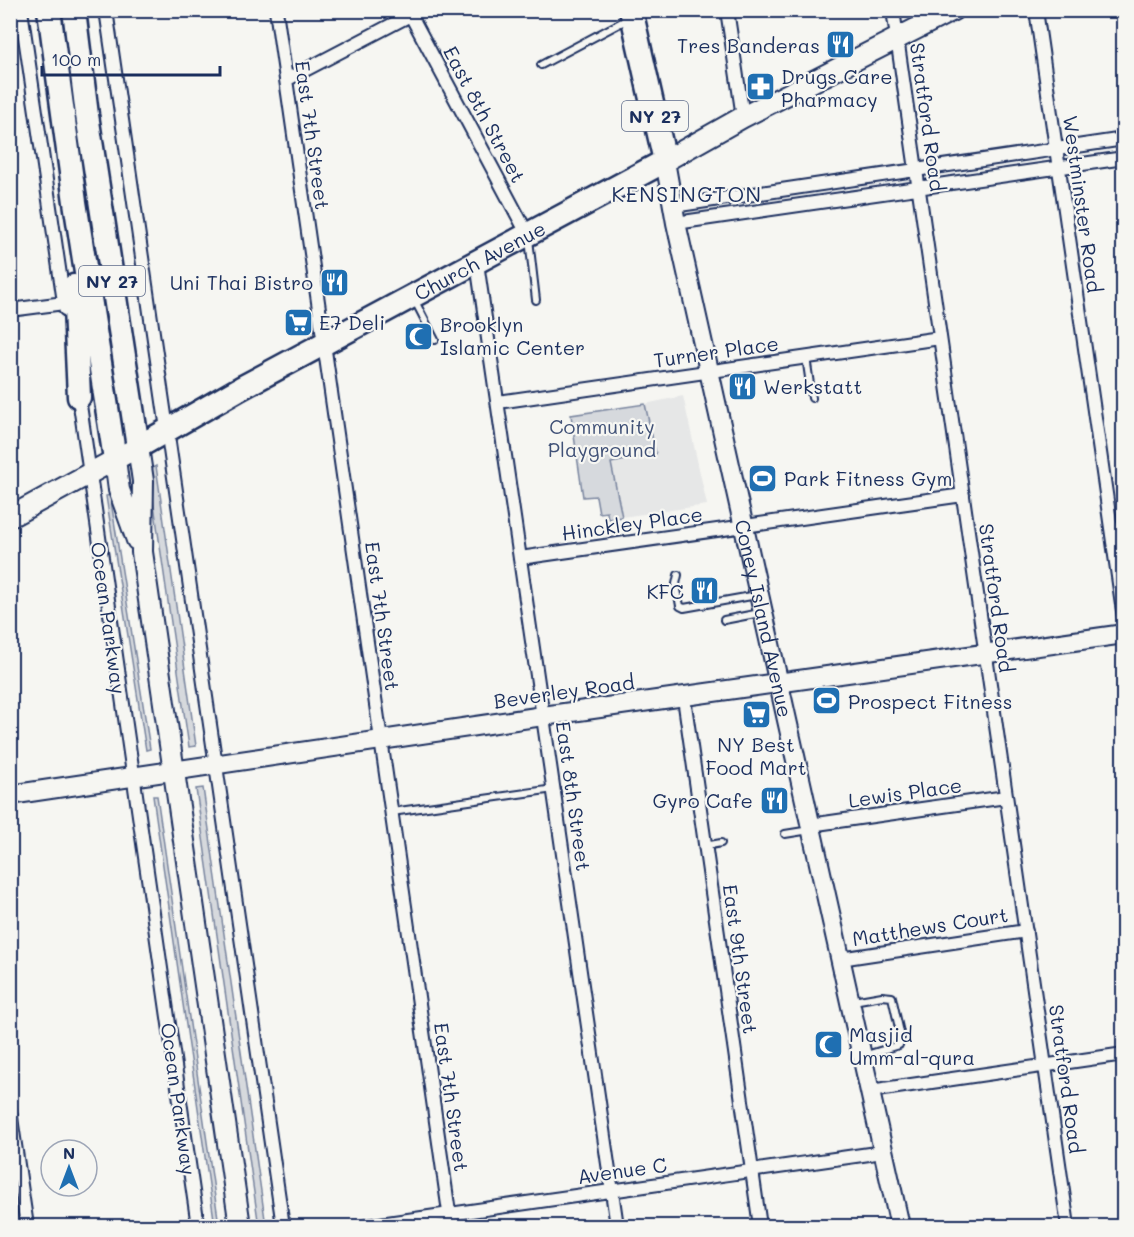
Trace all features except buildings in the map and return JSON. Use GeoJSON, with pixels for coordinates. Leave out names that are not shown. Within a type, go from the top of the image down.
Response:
{"type":"FeatureCollection","features":[{"type":"Feature","properties":{"kind":"highway","name":"NY 27"},"geometry":{"type":"LineString","coordinates":[[74,10],[89,126],[138,447]]}},
{"type":"Feature","properties":{"kind":"highway","name":"Coney Island Avenue"},"geometry":{"type":"LineString","coordinates":[[632,14],[665,161]]}},
{"type":"Feature","properties":{"kind":"highway"},"geometry":{"type":"LineString","coordinates":[[48,16],[115,459]]}},
{"type":"Feature","properties":{"kind":"highway","name":"Church Avenue"},"geometry":{"type":"LineString","coordinates":[[138,447],[665,161]]}},
{"type":"Feature","properties":{"kind":"highway"},"geometry":{"type":"LineString","coordinates":[[75,202],[69,228],[76,301],[79,397]]}},
{"type":"Feature","properties":{"kind":"main road","name":"Church Avenue"},"geometry":{"type":"LineString","coordinates":[[665,161],[743,117],[953,10]]}},
{"type":"Feature","properties":{"kind":"main road","name":"Church Avenue"},"geometry":{"type":"LineString","coordinates":[[10,517],[138,447]]}},
{"type":"Feature","properties":{"kind":"main road","name":"Ocean Parkway"},"geometry":{"type":"LineString","coordinates":[[138,447],[143,482],[142,552],[240,1227]]}},
{"type":"Feature","properties":{"kind":"main road","name":"Ocean Parkway"},"geometry":{"type":"LineString","coordinates":[[115,459],[119,490],[142,552]]}},
{"type":"Feature","properties":{"kind":"street","name":"Ocean Parkway"},"geometry":{"type":"LineString","coordinates":[[21,10],[198,1227]]}},
{"type":"Feature","properties":{"kind":"street"},"geometry":{"type":"LineString","coordinates":[[106,10],[282,1227]]}},
{"type":"Feature","properties":{"kind":"street","name":"East 7th Street"},"geometry":{"type":"LineString","coordinates":[[276,10],[450,1221]]}},
{"type":"Feature","properties":{"kind":"street"},"geometry":{"type":"LineString","coordinates":[[728,10],[743,117]]}},
{"type":"Feature","properties":{"kind":"street","name":"Stratford Road"},"geometry":{"type":"LineString","coordinates":[[893,10],[1068,1227]]}},
{"type":"Feature","properties":{"kind":"street","name":"Westminster Road"},"geometry":{"type":"LineString","coordinates":[[1035,10],[1124,618]]}},
{"type":"Feature","properties":{"kind":"street"},"geometry":{"type":"LineString","coordinates":[[286,80],[413,12]]}},
{"type":"Feature","properties":{"kind":"street","name":"East 8th Street"},"geometry":{"type":"LineString","coordinates":[[413,12],[528,236]]}},
{"type":"Feature","properties":{"kind":"street"},"geometry":{"type":"LineString","coordinates":[[675,214],[706,200],[1124,140]]}},
{"type":"Feature","properties":{"kind":"street"},"geometry":{"type":"LineString","coordinates":[[675,214],[709,218],[1124,158]]}},
{"type":"Feature","properties":{"kind":"street","name":"Coney Island Avenue"},"geometry":{"type":"LineString","coordinates":[[665,161],[810,828],[900,1227]]}},
{"type":"Feature","properties":{"kind":"street"},"geometry":{"type":"LineString","coordinates":[[706,200],[709,218]]}},
{"type":"Feature","properties":{"kind":"street","name":"East 8th Street"},"geometry":{"type":"LineString","coordinates":[[477,263],[617,1227]]}},
{"type":"Feature","properties":{"kind":"street"},"geometry":{"type":"LineString","coordinates":[[10,310],[64,303]]}},
{"type":"Feature","properties":{"kind":"street","name":"Turner Place"},"geometry":{"type":"LineString","coordinates":[[498,402],[940,338]]}},
{"type":"Feature","properties":{"kind":"street","name":"Hinckley Place"},"geometry":{"type":"LineString","coordinates":[[520,558],[963,495]]}},
{"type":"Feature","properties":{"kind":"street","name":"Beverley Road"},"geometry":{"type":"LineString","coordinates":[[10,795],[543,716],[684,698],[1124,634]]}},
{"type":"Feature","properties":{"kind":"street","name":"East 9th Street"},"geometry":{"type":"LineString","coordinates":[[684,698],[760,1227]]}},
{"type":"Feature","properties":{"kind":"street","name":"Lewis Place"},"geometry":{"type":"LineString","coordinates":[[810,828],[1006,797]]}},
{"type":"Feature","properties":{"kind":"street","name":"Matthews Court"},"geometry":{"type":"LineString","coordinates":[[840,959],[1026,931]]}},
{"type":"Feature","properties":{"kind":"street"},"geometry":{"type":"LineString","coordinates":[[870,1091],[1124,1054]]}},
{"type":"Feature","properties":{"kind":"street"},"geometry":{"type":"LineString","coordinates":[[10,1112],[27,1227]]}},
{"type":"Feature","properties":{"kind":"street","name":"Avenue C"},"geometry":{"type":"LineString","coordinates":[[366,1227],[450,1221],[612,1191],[883,1152]]}},
{"type":"Feature","properties":{"kind":"lane"},"geometry":{"type":"LineString","coordinates":[[541,65],[632,14]]}},
{"type":"Feature","properties":{"kind":"lane"},"geometry":{"type":"LineString","coordinates":[[801,187],[803,205]]}},
{"type":"Feature","properties":{"kind":"lane"},"geometry":{"type":"LineString","coordinates":[[528,236],[536,300]]}},
{"type":"Feature","properties":{"kind":"lane"},"geometry":{"type":"LineString","coordinates":[[413,298],[435,340]]}},
{"type":"Feature","properties":{"kind":"lane"},"geometry":{"type":"LineString","coordinates":[[806,357],[812,398]]}},
{"type":"Feature","properties":{"kind":"lane"},"geometry":{"type":"LineString","coordinates":[[678,575],[676,584],[680,606],[684,608],[761,604]]}},
{"type":"Feature","properties":{"kind":"lane"},"geometry":{"type":"LineString","coordinates":[[724,620],[761,604]]}},
{"type":"Feature","properties":{"kind":"lane"},"geometry":{"type":"LineString","coordinates":[[391,812],[554,789]]}},
{"type":"Feature","properties":{"kind":"lane"},"geometry":{"type":"LineString","coordinates":[[785,834],[810,828]]}},
{"type":"Feature","properties":{"kind":"lane"},"geometry":{"type":"LineString","coordinates":[[705,846],[722,843]]}},
{"type":"Feature","properties":{"kind":"lane"},"geometry":{"type":"LineString","coordinates":[[850,1002],[888,995],[894,1001],[901,1041],[892,1048],[862,1056]]}},
{"type":"Feature","properties":{"kind":"shaded area"},"geometry":{"type":"Polygon","coordinates":[[[683,396],[707,505],[622,517],[610,463],[655,454],[645,404],[683,396]]]}},
{"type":"Feature","properties":{"kind":"green space","name":"Community Playground"},"geometry":{"type":"Polygon","coordinates":[[[645,404],[656,454],[611,463],[622,517],[608,519],[607,512],[599,513],[596,496],[583,497],[571,415],[645,404]]]}},
{"type":"Feature","properties":{"kind":"green space"},"geometry":{"type":"Polygon","coordinates":[[[156,466],[196,746],[189,747],[149,470],[156,466]]]}},
{"type":"Feature","properties":{"kind":"green space"},"geometry":{"type":"Polygon","coordinates":[[[110,495],[150,749],[146,750],[106,496],[110,495]]]}},
{"type":"Feature","properties":{"kind":"green space"},"geometry":{"type":"Polygon","coordinates":[[[203,788],[265,1219],[258,1220],[196,789],[203,788]]]}},
{"type":"Feature","properties":{"kind":"green space"},"geometry":{"type":"Polygon","coordinates":[[[153,796],[157,796],[219,1225],[215,1226],[153,796]]]}},
{"type":"Feature","properties":{"kind":"place","name":"Tres Banderas"},"geometry":{"type":"Point","coordinates":[841,45]}},
{"type":"Feature","properties":{"kind":"place","name":"Drugs Care Pharmacy"},"geometry":{"type":"Point","coordinates":[760,87]}},
{"type":"Feature","properties":{"kind":"place","name":"Uni Thai Bistro"},"geometry":{"type":"Point","coordinates":[334,282]}},
{"type":"Feature","properties":{"kind":"place","name":"E7 Deli"},"geometry":{"type":"Point","coordinates":[298,322]}},
{"type":"Feature","properties":{"kind":"place","name":"Brooklyn Islamic Center"},"geometry":{"type":"Point","coordinates":[419,336]}},
{"type":"Feature","properties":{"kind":"place","name":"Werkstatt"},"geometry":{"type":"Point","coordinates":[742,386]}},
{"type":"Feature","properties":{"kind":"place","name":"Park Fitness Gym"},"geometry":{"type":"Point","coordinates":[763,478]}},
{"type":"Feature","properties":{"kind":"place","name":"KFC"},"geometry":{"type":"Point","coordinates":[705,591]}},
{"type":"Feature","properties":{"kind":"place","name":"Prospect Fitness"},"geometry":{"type":"Point","coordinates":[827,701]}},
{"type":"Feature","properties":{"kind":"place","name":"NY Best Food Mart"},"geometry":{"type":"Point","coordinates":[756,714]}},
{"type":"Feature","properties":{"kind":"place","name":"Gyro Cafe"},"geometry":{"type":"Point","coordinates":[774,800]}},
{"type":"Feature","properties":{"kind":"place","name":"Masjid Umm-al-qura"},"geometry":{"type":"Point","coordinates":[828,1045]}},
{"type":"Feature","properties":{"kind":"district","name":"KENSINGTON"},"geometry":{"type":"Point","coordinates":[687,193]}}]}
